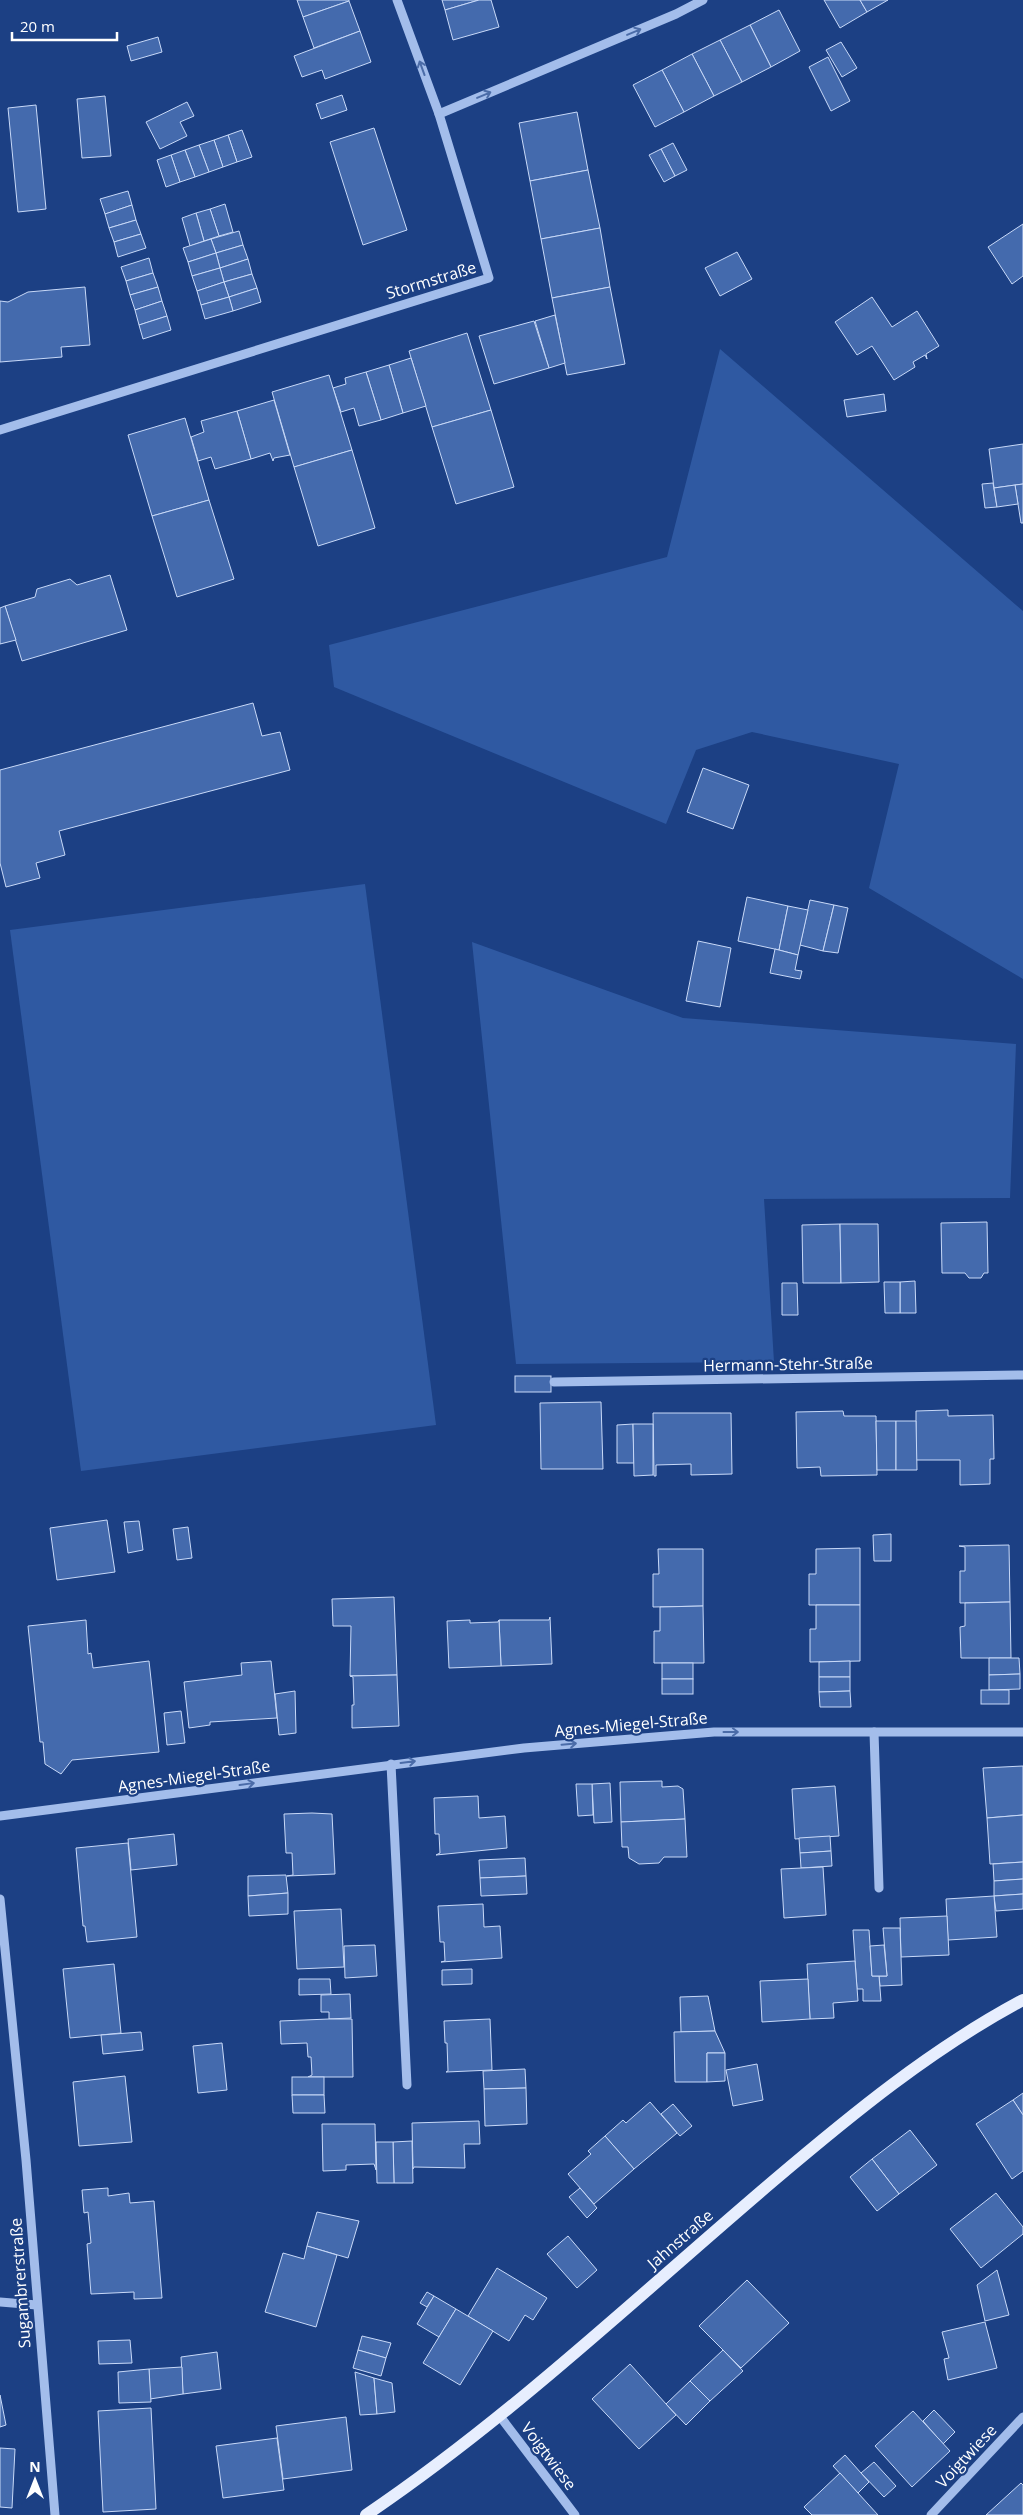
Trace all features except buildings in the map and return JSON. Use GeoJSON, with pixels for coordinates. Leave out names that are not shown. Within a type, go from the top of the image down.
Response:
{"type":"FeatureCollection","features":[{"type":"Feature","properties":{"kind":"main road","name":"Jahnstraße"},"geometry":{"type":"LineString","coordinates":[[366,2515],[423,2477],[499,2416],[847,2118],[908,2072],[982,2022],[1023,2000]]}},
{"type":"Feature","properties":{"kind":"street"},"geometry":{"type":"LineString","coordinates":[[397,0],[439,114],[676,14],[703,0]]}},
{"type":"Feature","properties":{"kind":"street","name":"Stormstraße"},"geometry":{"type":"LineString","coordinates":[[0,430],[489,278],[439,114]]}},
{"type":"Feature","properties":{"kind":"street","name":"Hermann-Stehr-Straße"},"geometry":{"type":"LineString","coordinates":[[554,1382],[1023,1376]]}},
{"type":"Feature","properties":{"kind":"street","name":"Agnes-Miegel-Straße"},"geometry":{"type":"LineString","coordinates":[[0,1816],[524,1748],[714,1732],[1023,1732]]}},
{"type":"Feature","properties":{"kind":"street"},"geometry":{"type":"LineString","coordinates":[[874,1732],[879,1888]]}},
{"type":"Feature","properties":{"kind":"street"},"geometry":{"type":"LineString","coordinates":[[391,1764],[407,2085]]}},
{"type":"Feature","properties":{"kind":"street","name":"Sugambrerstraße"},"geometry":{"type":"LineString","coordinates":[[0,1899],[25,2150],[55,2515]]}},
{"type":"Feature","properties":{"kind":"street"},"geometry":{"type":"LineString","coordinates":[[0,2302],[37,2305]]}},
{"type":"Feature","properties":{"kind":"street","name":"Voigtwiese"},"geometry":{"type":"LineString","coordinates":[[499,2416],[575,2515]]}},
{"type":"Feature","properties":{"kind":"street","name":"Voigtwiese"},"geometry":{"type":"LineString","coordinates":[[930,2515],[1023,2417]]}},
{"type":"Feature","properties":{"kind":"shaded area"},"geometry":{"type":"Polygon","coordinates":[[[720,349],[1023,611],[1023,979],[869,888],[899,764],[752,732],[696,750],[666,824],[334,687],[329,645],[667,557],[720,349]]]}},
{"type":"Feature","properties":{"kind":"shaded area"},"geometry":{"type":"Polygon","coordinates":[[[365,884],[436,1425],[81,1471],[10,930],[365,884]]]}},
{"type":"Feature","properties":{"kind":"shaded area"},"geometry":{"type":"Polygon","coordinates":[[[472,942],[683,1018],[1016,1044],[1010,1198],[764,1199],[774,1362],[516,1364],[472,942]]]}}]}
